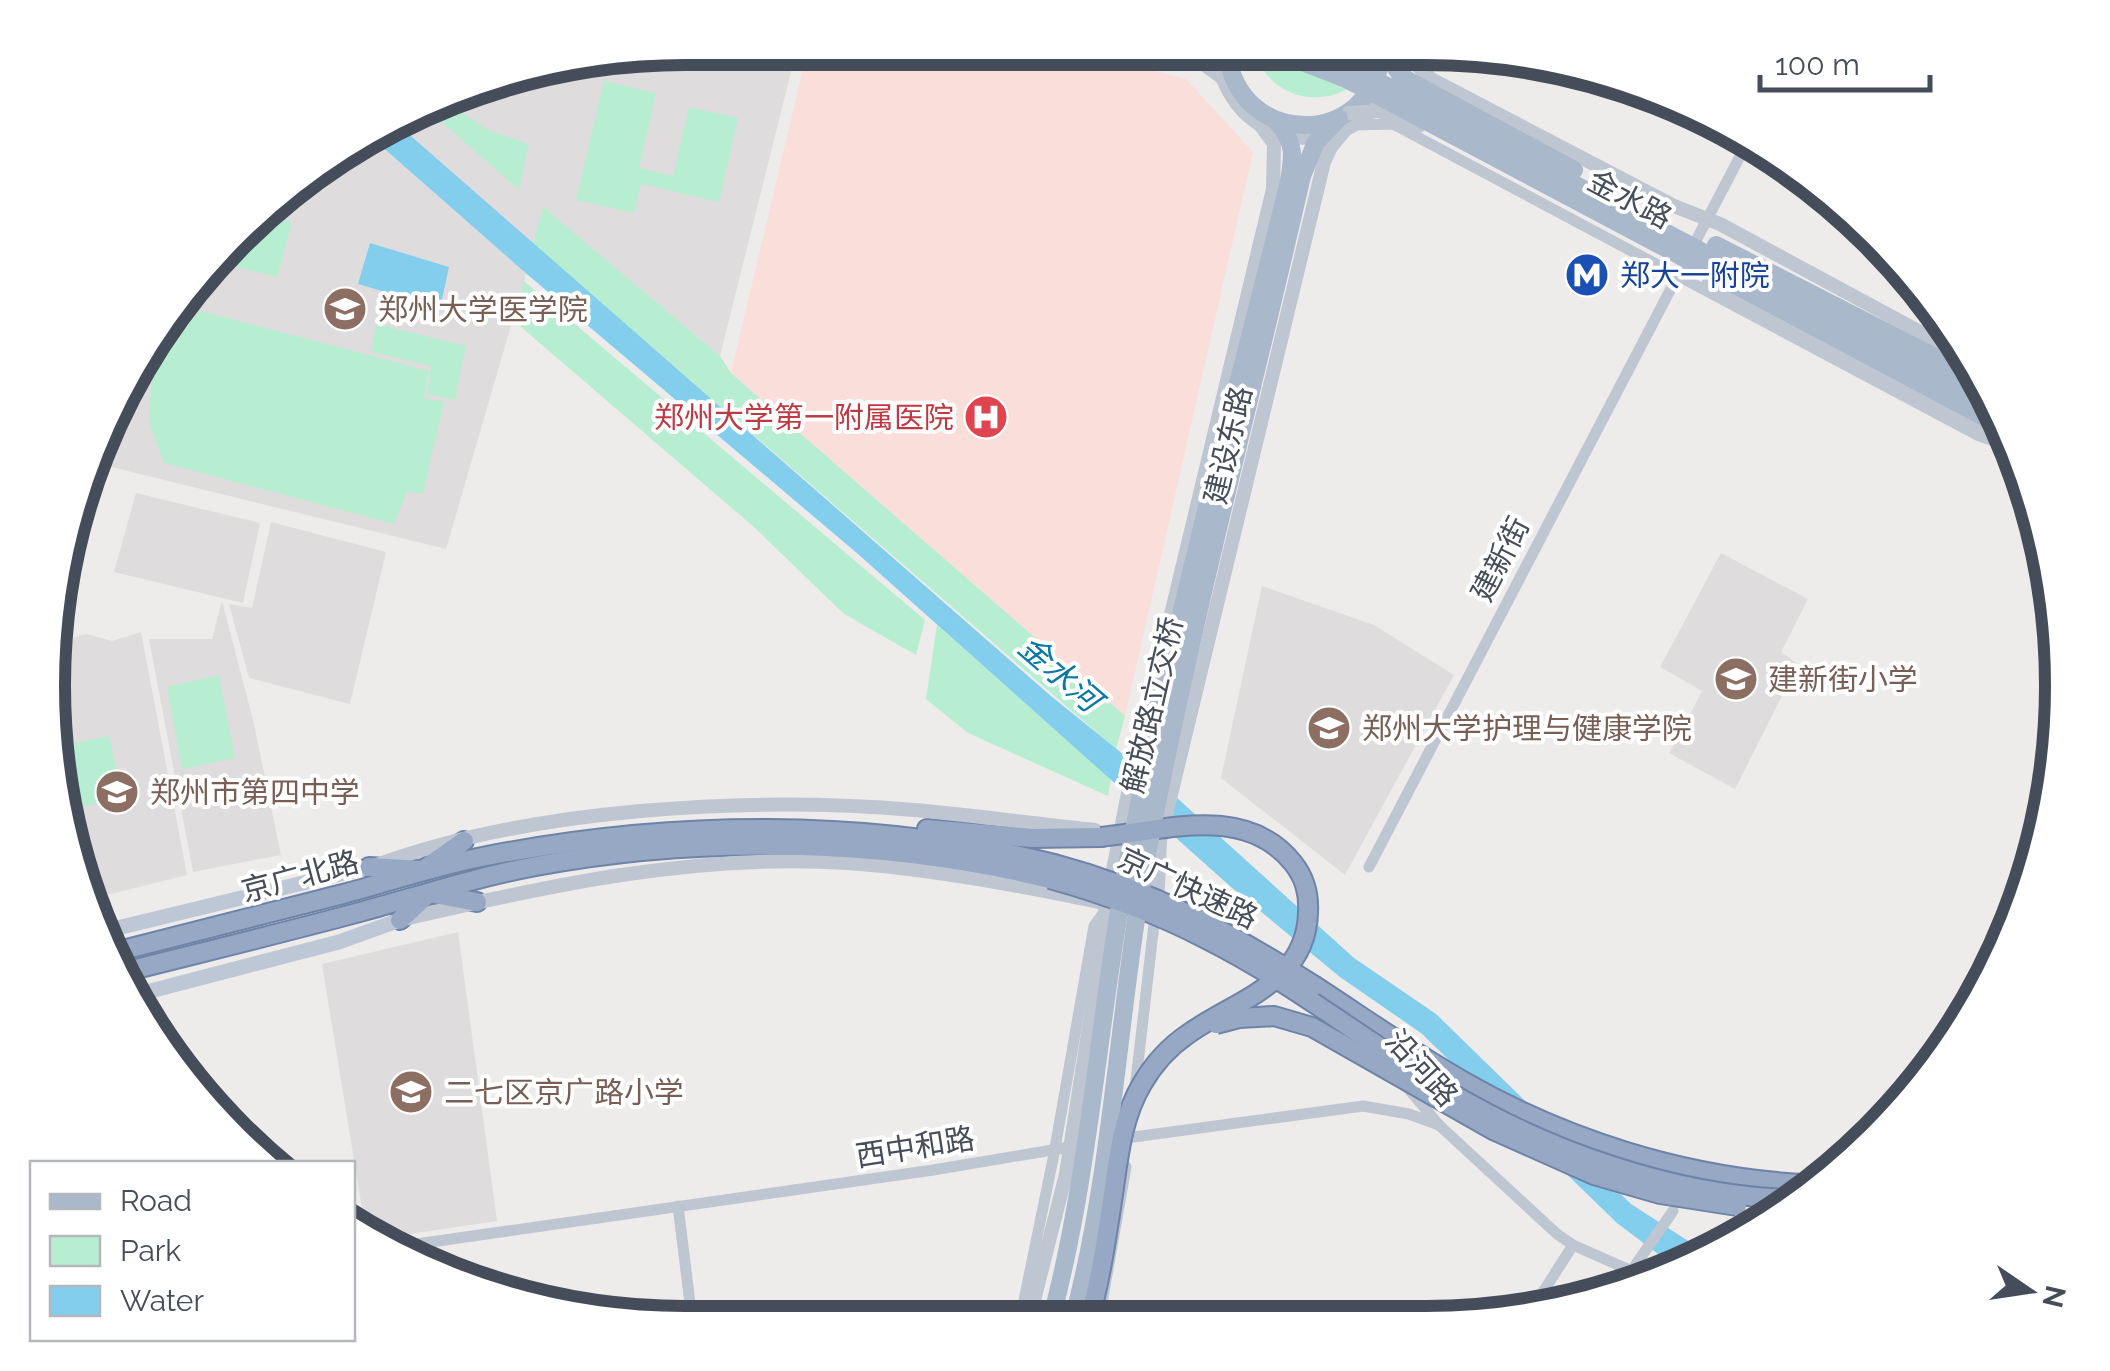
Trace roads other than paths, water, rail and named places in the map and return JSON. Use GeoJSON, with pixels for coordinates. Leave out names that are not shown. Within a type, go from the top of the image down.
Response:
{"type":"FeatureCollection","features":[{"type":"Feature","properties":{"kind":"highway"},"geometry":{"type":"LineString","coordinates":[[697,831],[734,821],[767,820],[879,824],[1032,838],[1101,837],[1216,824],[1254,831],[1280,848],[1304,882],[1309,897],[1303,943],[1293,964],[1261,991],[1187,1034],[1152,1070],[1131,1107],[1092,1306]]}},
{"type":"Feature","properties":{"kind":"highway","name":"京广快速路"},"geometry":{"type":"LineString","coordinates":[[501,863],[600,838],[697,831],[817,831],[906,838],[1021,856],[1088,873],[1160,899],[1217,926],[1462,1080],[1550,1124],[1678,1166],[1757,1182],[1794,1184]]}},
{"type":"Feature","properties":{"kind":"highway"},"geometry":{"type":"LineString","coordinates":[[369,868],[423,870],[464,841]]}},
{"type":"Feature","properties":{"kind":"highway","name":"京广快速路"},"geometry":{"type":"LineString","coordinates":[[501,863],[783,846],[930,857],[1050,880],[1129,904],[1209,940],[1454,1094],[1544,1139],[1674,1182],[1772,1199]]}},
{"type":"Feature","properties":{"kind":"highway","name":"京广北路"},"geometry":{"type":"LineString","coordinates":[[134,969],[429,893],[501,863]]}},
{"type":"Feature","properties":{"kind":"highway","name":"京广北路"},"geometry":{"type":"LineString","coordinates":[[124,950],[501,863]]}},
{"type":"Feature","properties":{"kind":"highway"},"geometry":{"type":"LineString","coordinates":[[400,920],[429,893],[477,902]]}},
{"type":"Feature","properties":{"kind":"highway"},"geometry":{"type":"LineString","coordinates":[[1187,1034],[1238,1018],[1274,1016],[1294,1021],[1348,1045],[1494,1130],[1594,1175],[1699,1201],[1758,1208]]}},
{"type":"Feature","properties":{"kind":"main road"},"geometry":{"type":"LineString","coordinates":[[1225,65],[1237,87],[1268,123],[1307,126],[1347,122]]}},
{"type":"Feature","properties":{"kind":"main road"},"geometry":{"type":"LineString","coordinates":[[1309,65],[1395,97]]}},
{"type":"Feature","properties":{"kind":"main road"},"geometry":{"type":"LineString","coordinates":[[1336,65],[1395,97]]}},
{"type":"Feature","properties":{"kind":"main road"},"geometry":{"type":"LineString","coordinates":[[1363,65],[1395,97]]}},
{"type":"Feature","properties":{"kind":"main road","name":"解放路立交桥"},"geometry":{"type":"LineString","coordinates":[[1077,1306],[1093,1236],[1135,923],[1170,747],[1302,176],[1316,142],[1347,122],[1371,89],[1379,65]]}},
{"type":"Feature","properties":{"kind":"main road"},"geometry":{"type":"LineString","coordinates":[[1393,65],[1408,81],[1680,227],[1958,369]]}},
{"type":"Feature","properties":{"kind":"main road","name":"金水路"},"geometry":{"type":"LineString","coordinates":[[1395,97],[1972,395]]}},
{"type":"Feature","properties":{"kind":"main road","name":"金水路"},"geometry":{"type":"LineString","coordinates":[[1395,97],[1983,415]]}},
{"type":"Feature","properties":{"kind":"main road","name":"解放路立交桥"},"geometry":{"type":"LineString","coordinates":[[1054,1306],[1089,1136],[1130,847],[1190,582],[1288,186],[1294,147],[1286,130],[1268,123]]}},
{"type":"Feature","properties":{"kind":"main road"},"geometry":{"type":"LineString","coordinates":[[114,928],[369,868]]}},
{"type":"Feature","properties":{"kind":"main road"},"geometry":{"type":"LineString","coordinates":[[146,992],[340,942],[400,920]]}},
{"type":"Feature","properties":{"kind":"street","name":"建设东路"},"geometry":{"type":"LineString","coordinates":[[1161,837],[1324,162],[1347,122],[1374,109],[1388,89],[1396,65]]}},
{"type":"Feature","properties":{"kind":"street"},"geometry":{"type":"LineString","coordinates":[[1415,65],[1431,79],[1674,206],[1713,221],[1941,343]]}},
{"type":"Feature","properties":{"kind":"street"},"geometry":{"type":"LineString","coordinates":[[1347,122],[1378,111],[1406,120],[1992,435]]}},
{"type":"Feature","properties":{"kind":"street"},"geometry":{"type":"LineString","coordinates":[[1347,122],[1393,124],[1977,435],[1994,440]]}},
{"type":"Feature","properties":{"kind":"street","name":"建设东路"},"geometry":{"type":"LineString","coordinates":[[1120,832],[1273,189],[1274,144],[1268,123]]}},
{"type":"Feature","properties":{"kind":"street","name":"建新街"},"geometry":{"type":"LineString","coordinates":[[1369,868],[1675,274],[1713,221],[1743,153]]}},
{"type":"Feature","properties":{"kind":"street"},"geometry":{"type":"LineString","coordinates":[[464,841],[542,824],[612,815],[763,805],[916,810],[1161,837],[1158,904],[1120,1212],[1102,1306]]}},
{"type":"Feature","properties":{"kind":"street"},"geometry":{"type":"LineString","coordinates":[[1033,1306],[1066,1174],[1120,832]]}},
{"type":"Feature","properties":{"kind":"street"},"geometry":{"type":"LineString","coordinates":[[400,920],[554,885],[650,872],[844,863],[968,877],[1106,907],[1154,924]]}},
{"type":"Feature","properties":{"kind":"street","name":"沿河路"},"geometry":{"type":"LineString","coordinates":[[1158,904],[1328,1005],[1392,1068],[1439,1125],[1573,1245],[1631,1271]]}},
{"type":"Feature","properties":{"kind":"street"},"geometry":{"type":"LineString","coordinates":[[1023,1306],[1094,926],[1106,907]]}},
{"type":"Feature","properties":{"kind":"street","name":"西中和路"},"geometry":{"type":"LineString","coordinates":[[416,1244],[1363,1106],[1409,1114],[1439,1125]]}},
{"type":"Feature","properties":{"kind":"street"},"geometry":{"type":"LineString","coordinates":[[678,1206],[690,1306]]}},
{"type":"Feature","properties":{"kind":"street"},"geometry":{"type":"LineString","coordinates":[[1638,1268],[1674,1211]]}},
{"type":"Feature","properties":{"kind":"street"},"geometry":{"type":"LineString","coordinates":[[1541,1295],[1573,1245]]}},
{"type":"Feature","properties":{"kind":"water"},"geometry":{"type":"Polygon","coordinates":[[[406,132],[1051,696],[1176,797],[1354,958],[1436,1014],[1631,1204],[1694,1244],[1664,1258],[1617,1223],[1421,1033],[1340,977],[1231,887],[858,554],[380,145],[406,132]]]}},
{"type":"Feature","properties":{"kind":"water"},"geometry":{"type":"Polygon","coordinates":[[[370,243],[449,267],[440,308],[358,284],[370,243]]]}},
{"type":"Feature","properties":{"kind":"place","name":"郑大一附院"},"geometry":{"type":"Point","coordinates":[1587,275]}},
{"type":"Feature","properties":{"kind":"place","name":"郑州大学医学院"},"geometry":{"type":"Point","coordinates":[345,309]}},
{"type":"Feature","properties":{"kind":"place","name":"郑州大学第一附属医院"},"geometry":{"type":"Point","coordinates":[986,417]}},
{"type":"Feature","properties":{"kind":"place","name":"建新街小学"},"geometry":{"type":"Point","coordinates":[1736,679]}},
{"type":"Feature","properties":{"kind":"place","name":"郑州大学护理与健康学院"},"geometry":{"type":"Point","coordinates":[1329,728]}},
{"type":"Feature","properties":{"kind":"place","name":"郑州市第四中学"},"geometry":{"type":"Point","coordinates":[117,792]}},
{"type":"Feature","properties":{"kind":"place","name":"二七区京广路小学"},"geometry":{"type":"Point","coordinates":[411,1092]}},
{"type":"Feature","properties":{"kind":"water label","name":"金水河"},"geometry":{"type":"Point","coordinates":[1060,673]}}]}
